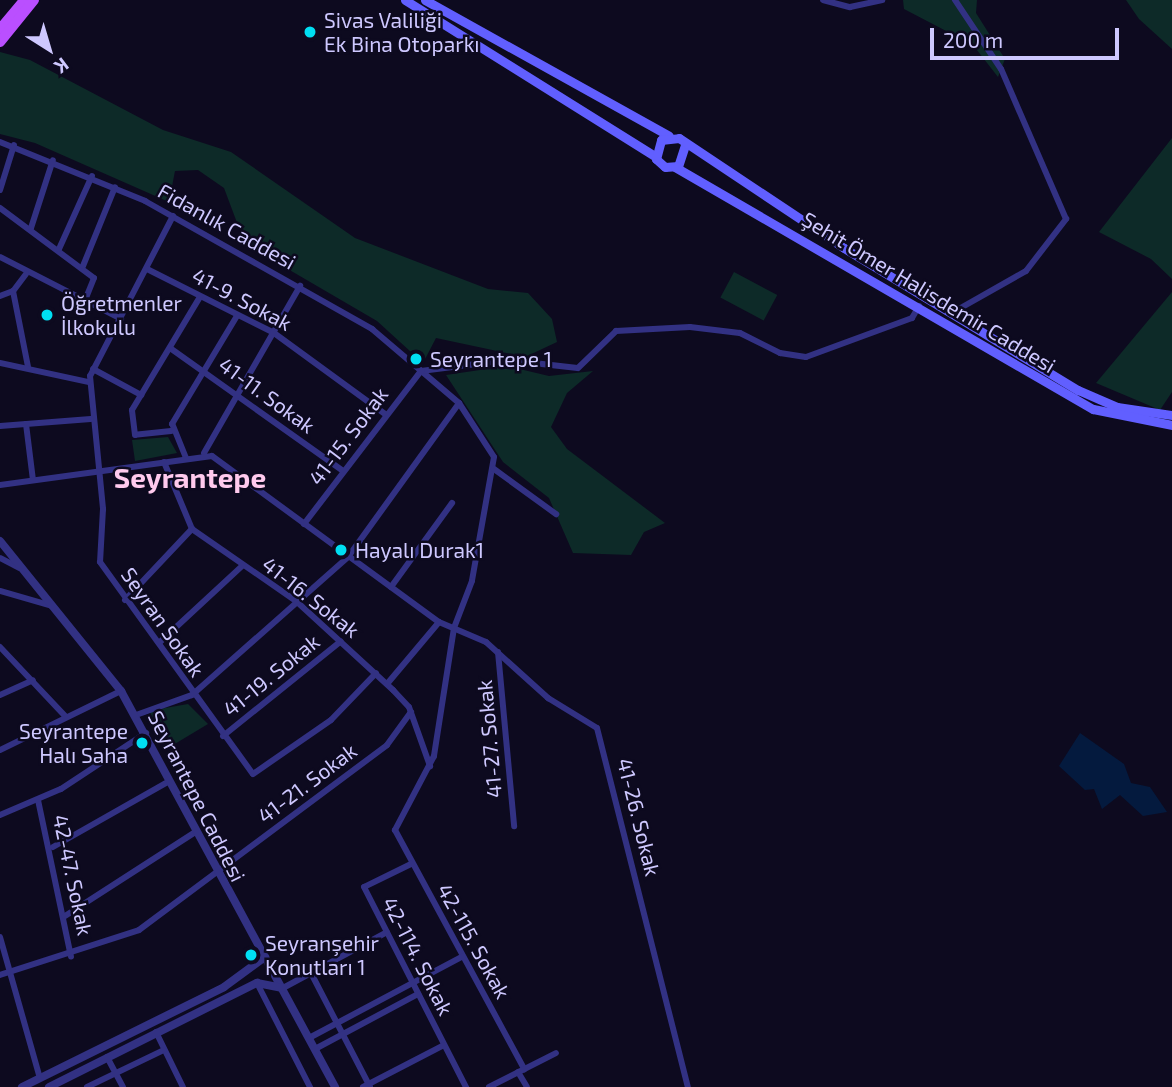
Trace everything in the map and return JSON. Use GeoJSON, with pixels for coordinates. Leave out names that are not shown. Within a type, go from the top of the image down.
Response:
{"type":"FeatureCollection","features":[{"type":"Feature","properties":{"kind":"main road"},"geometry":{"type":"LineString","coordinates":[[0,29],[24,0]]}},
{"type":"Feature","properties":{"kind":"main road"},"geometry":{"type":"LineString","coordinates":[[0,42],[33,0]]}},
{"type":"Feature","properties":{"kind":"main road"},"geometry":{"type":"LineString","coordinates":[[405,0],[656,158],[676,167],[686,157],[685,145],[425,0]]}},
{"type":"Feature","properties":{"kind":"main road"},"geometry":{"type":"LineString","coordinates":[[656,158],[657,144],[669,136]]}},
{"type":"Feature","properties":{"kind":"main road","name":"Şehit Ömer Halisdemir Caddesi"},"geometry":{"type":"LineString","coordinates":[[685,145],[950,313],[1102,401],[1172,415]]}},
{"type":"Feature","properties":{"kind":"main road","name":"Şehit Ömer Halisdemir Caddesi"},"geometry":{"type":"LineString","coordinates":[[676,167],[1093,409],[1172,425]]}},
{"type":"Feature","properties":{"kind":"street"},"geometry":{"type":"LineString","coordinates":[[823,0],[850,7],[882,0]]}},
{"type":"Feature","properties":{"kind":"street"},"geometry":{"type":"LineString","coordinates":[[950,313],[1026,271],[1066,219],[1001,69],[955,0]]}},
{"type":"Feature","properties":{"kind":"street","name":"Fidanlık Caddesi"},"geometry":{"type":"LineString","coordinates":[[0,142],[92,176],[173,216],[372,329],[459,403],[494,457],[494,469]]}},
{"type":"Feature","properties":{"kind":"street"},"geometry":{"type":"LineString","coordinates":[[0,190],[14,145]]}},
{"type":"Feature","properties":{"kind":"street"},"geometry":{"type":"LineString","coordinates":[[31,228],[53,160]]}},
{"type":"Feature","properties":{"kind":"street"},"geometry":{"type":"LineString","coordinates":[[60,249],[92,176]]}},
{"type":"Feature","properties":{"kind":"street"},"geometry":{"type":"LineString","coordinates":[[83,266],[115,187]]}},
{"type":"Feature","properties":{"kind":"street"},"geometry":{"type":"LineString","coordinates":[[0,208],[83,266],[94,285],[84,303]]}},
{"type":"Feature","properties":{"kind":"street"},"geometry":{"type":"LineString","coordinates":[[0,363],[89,382],[93,369],[173,216]]}},
{"type":"Feature","properties":{"kind":"street"},"geometry":{"type":"LineString","coordinates":[[0,257],[26,274],[121,319]]}},
{"type":"Feature","properties":{"kind":"street","name":"41-9. Sokak"},"geometry":{"type":"LineString","coordinates":[[147,269],[274,333],[385,414]]}},
{"type":"Feature","properties":{"kind":"street"},"geometry":{"type":"LineString","coordinates":[[0,296],[13,291],[26,274]]}},
{"type":"Feature","properties":{"kind":"street"},"geometry":{"type":"LineString","coordinates":[[0,485],[164,462],[204,453],[300,286]]}},
{"type":"Feature","properties":{"kind":"street"},"geometry":{"type":"LineString","coordinates":[[13,291],[28,367]]}},
{"type":"Feature","properties":{"kind":"street"},"geometry":{"type":"LineString","coordinates":[[171,431],[135,435],[132,410],[200,297]]}},
{"type":"Feature","properties":{"kind":"street"},"geometry":{"type":"LineString","coordinates":[[421,371],[507,360],[578,368],[617,331],[690,327],[740,333],[780,353],[806,357],[912,318],[919,306]]}},
{"type":"Feature","properties":{"kind":"street"},"geometry":{"type":"LineString","coordinates":[[171,431],[237,316]]}},
{"type":"Feature","properties":{"kind":"street","name":"41-11. Sokak"},"geometry":{"type":"LineString","coordinates":[[170,348],[343,471]]}},
{"type":"Feature","properties":{"kind":"street"},"geometry":{"type":"LineString","coordinates":[[93,369],[141,395]]}},
{"type":"Feature","properties":{"kind":"street","name":"41-15. Sokak"},"geometry":{"type":"LineString","coordinates":[[304,524],[385,414],[421,371]]}},
{"type":"Feature","properties":{"kind":"street","name":"Seyran Sokak"},"geometry":{"type":"LineString","coordinates":[[89,382],[91,419],[100,471],[100,562],[125,600],[160,642],[192,695],[253,775],[331,720],[376,673]]}},
{"type":"Feature","properties":{"kind":"street"},"geometry":{"type":"LineString","coordinates":[[135,715],[192,695],[348,557],[459,403]]}},
{"type":"Feature","properties":{"kind":"street"},"geometry":{"type":"LineString","coordinates":[[0,426],[91,419]]}},
{"type":"Feature","properties":{"kind":"street"},"geometry":{"type":"LineString","coordinates":[[26,425],[33,480]]}},
{"type":"Feature","properties":{"kind":"street"},"geometry":{"type":"LineString","coordinates":[[171,431],[186,458]]}},
{"type":"Feature","properties":{"kind":"street","name":"41-26. Sokak"},"geometry":{"type":"LineString","coordinates":[[204,453],[439,622],[497,650],[548,698],[597,728],[602,738],[688,1087]]}},
{"type":"Feature","properties":{"kind":"street"},"geometry":{"type":"LineString","coordinates":[[125,600],[192,529],[164,462]]}},
{"type":"Feature","properties":{"kind":"street"},"geometry":{"type":"LineString","coordinates":[[431,767],[454,628],[472,581],[494,469],[556,514]]}},
{"type":"Feature","properties":{"kind":"street"},"geometry":{"type":"LineString","coordinates":[[391,587],[452,503]]}},
{"type":"Feature","properties":{"kind":"street","name":"41-16. Sokak"},"geometry":{"type":"LineString","coordinates":[[192,529],[296,601],[376,673],[411,712],[431,767]]}},
{"type":"Feature","properties":{"kind":"street","name":"Seyrantepe Caddesi"},"geometry":{"type":"LineString","coordinates":[[0,541],[57,607],[121,691],[146,733],[166,783],[283,988],[335,1087]]}},
{"type":"Feature","properties":{"kind":"street"},"geometry":{"type":"LineString","coordinates":[[0,558],[24,569]]}},
{"type":"Feature","properties":{"kind":"street"},"geometry":{"type":"LineString","coordinates":[[160,642],[242,566]]}},
{"type":"Feature","properties":{"kind":"street"},"geometry":{"type":"LineString","coordinates":[[0,591],[57,607]]}},
{"type":"Feature","properties":{"kind":"street"},"geometry":{"type":"LineString","coordinates":[[387,684],[439,622]]}},
{"type":"Feature","properties":{"kind":"street","name":"41-19. Sokak"},"geometry":{"type":"LineString","coordinates":[[223,736],[341,640]]}},
{"type":"Feature","properties":{"kind":"street"},"geometry":{"type":"LineString","coordinates":[[0,647],[65,716]]}},
{"type":"Feature","properties":{"kind":"street","name":"41-27. Sokak"},"geometry":{"type":"LineString","coordinates":[[497,650],[514,826]]}},
{"type":"Feature","properties":{"kind":"street"},"geometry":{"type":"LineString","coordinates":[[0,695],[33,680]]}},
{"type":"Feature","properties":{"kind":"street"},"geometry":{"type":"LineString","coordinates":[[0,750],[121,691]]}},
{"type":"Feature","properties":{"kind":"street","name":"41-21. Sokak"},"geometry":{"type":"LineString","coordinates":[[4,974],[71,957],[130,935],[387,745],[411,712]]}},
{"type":"Feature","properties":{"kind":"street"},"geometry":{"type":"LineString","coordinates":[[0,815],[38,800],[146,733]]}},
{"type":"Feature","properties":{"kind":"street","name":"42-115. Sokak"},"geometry":{"type":"LineString","coordinates":[[431,767],[395,830],[463,956],[527,1087]]}},
{"type":"Feature","properties":{"kind":"street"},"geometry":{"type":"LineString","coordinates":[[53,847],[166,783]]}},
{"type":"Feature","properties":{"kind":"street","name":"42-47. Sokak"},"geometry":{"type":"LineString","coordinates":[[38,800],[53,847],[71,957]]}},
{"type":"Feature","properties":{"kind":"street"},"geometry":{"type":"LineString","coordinates":[[65,916],[194,834]]}},
{"type":"Feature","properties":{"kind":"street","name":"42-114. Sokak"},"geometry":{"type":"LineString","coordinates":[[411,864],[364,887],[466,1087]]}},
{"type":"Feature","properties":{"kind":"street"},"geometry":{"type":"LineString","coordinates":[[49,1087],[257,983],[283,988],[387,932]]}},
{"type":"Feature","properties":{"kind":"street"},"geometry":{"type":"LineString","coordinates":[[0,937],[4,974],[40,1078]]}},
{"type":"Feature","properties":{"kind":"street"},"geometry":{"type":"LineString","coordinates":[[309,1038],[463,956]]}},
{"type":"Feature","properties":{"kind":"street"},"geometry":{"type":"LineString","coordinates":[[22,1087],[224,987],[265,957]]}},
{"type":"Feature","properties":{"kind":"street"},"geometry":{"type":"LineString","coordinates":[[311,973],[367,1086],[444,1045]]}},
{"type":"Feature","properties":{"kind":"street"},"geometry":{"type":"LineString","coordinates":[[257,983],[310,1087]]}},
{"type":"Feature","properties":{"kind":"street"},"geometry":{"type":"LineString","coordinates":[[315,1049],[418,994]]}},
{"type":"Feature","properties":{"kind":"street"},"geometry":{"type":"LineString","coordinates":[[156,1032],[183,1087]]}},
{"type":"Feature","properties":{"kind":"street"},"geometry":{"type":"LineString","coordinates":[[88,1087],[164,1050]]}},
{"type":"Feature","properties":{"kind":"street"},"geometry":{"type":"LineString","coordinates":[[489,1087],[556,1053]]}},
{"type":"Feature","properties":{"kind":"street"},"geometry":{"type":"LineString","coordinates":[[107,1057],[123,1087]]}},
{"type":"Feature","properties":{"kind":"green space"},"geometry":{"type":"Polygon","coordinates":[[[903,0],[977,0],[976,13],[1005,59],[998,77],[973,45],[904,9],[903,0]]]}},
{"type":"Feature","properties":{"kind":"green space"},"geometry":{"type":"Polygon","coordinates":[[[1126,0],[1172,0],[1172,49],[1139,19],[1126,0]]]}},
{"type":"Feature","properties":{"kind":"green space"},"geometry":{"type":"Polygon","coordinates":[[[0,52],[30,60],[163,130],[231,152],[355,238],[488,289],[528,293],[552,319],[557,342],[525,357],[436,338],[423,363],[377,321],[245,244],[224,188],[198,170],[175,171],[169,202],[35,143],[0,134],[0,52]]]}},
{"type":"Feature","properties":{"kind":"green space"},"geometry":{"type":"Polygon","coordinates":[[[1172,138],[1172,279],[1151,259],[1099,232],[1172,138]]]}},
{"type":"Feature","properties":{"kind":"green space"},"geometry":{"type":"Polygon","coordinates":[[[734,272],[777,295],[764,321],[720,298],[734,272]]]}},
{"type":"Feature","properties":{"kind":"green space"},"geometry":{"type":"Polygon","coordinates":[[[1172,292],[1172,392],[1160,410],[1096,383],[1172,292]]]}},
{"type":"Feature","properties":{"kind":"green space"},"geometry":{"type":"Polygon","coordinates":[[[507,366],[549,376],[593,371],[567,393],[551,427],[567,449],[665,523],[644,532],[631,555],[573,553],[549,498],[503,462],[446,375],[507,366]]]}},
{"type":"Feature","properties":{"kind":"green space"},"geometry":{"type":"Polygon","coordinates":[[[168,437],[177,453],[135,461],[132,440],[168,437]]]}},
{"type":"Feature","properties":{"kind":"green space"},"geometry":{"type":"Polygon","coordinates":[[[188,704],[208,724],[173,745],[148,711],[188,704]]]}},
{"type":"Feature","properties":{"kind":"water"},"geometry":{"type":"Polygon","coordinates":[[[1080,733],[1124,764],[1131,783],[1150,787],[1167,812],[1143,816],[1120,795],[1102,809],[1094,789],[1085,790],[1059,766],[1080,733]]]}},
{"type":"Feature","properties":{"kind":"place","name":"Sivas Valiliği Ek Bina Otoparkı"},"geometry":{"type":"Point","coordinates":[310,32]}},
{"type":"Feature","properties":{"kind":"place","name":"Öğretmenler İlkokulu"},"geometry":{"type":"Point","coordinates":[47,315]}},
{"type":"Feature","properties":{"kind":"place","name":"Seyrantepe 1"},"geometry":{"type":"Point","coordinates":[416,359]}},
{"type":"Feature","properties":{"kind":"place","name":"Hayalı Durak1"},"geometry":{"type":"Point","coordinates":[341,550]}},
{"type":"Feature","properties":{"kind":"place","name":"Seyrantepe Halı Saha"},"geometry":{"type":"Point","coordinates":[142,743]}},
{"type":"Feature","properties":{"kind":"place","name":"Seyranşehir Konutları 1"},"geometry":{"type":"Point","coordinates":[251,955]}},
{"type":"Feature","properties":{"kind":"district","name":"Seyrantepe"},"geometry":{"type":"Point","coordinates":[190,477]}}]}
